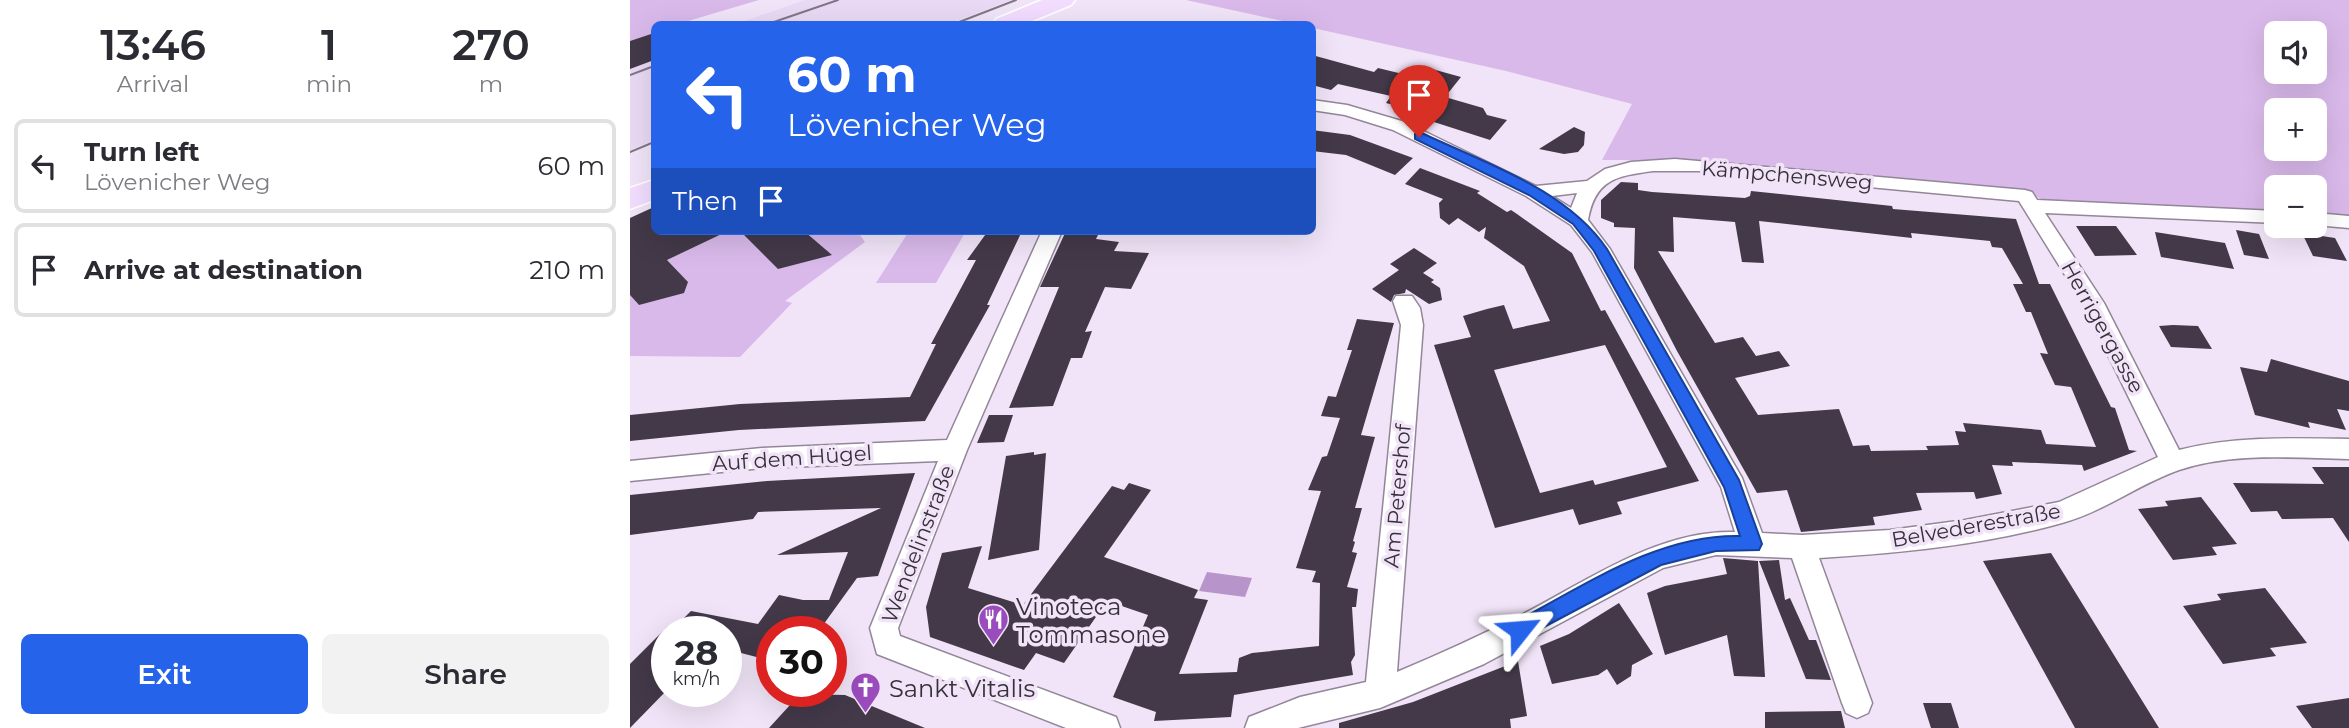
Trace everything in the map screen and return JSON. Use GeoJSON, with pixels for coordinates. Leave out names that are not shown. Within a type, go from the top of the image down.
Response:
{"type":"FeatureCollection","features":[{"type":"Feature","properties":{"kind":"main road"},"geometry":{"type":"LineString","coordinates":[[1014,21],[1072,2]]}},
{"type":"Feature","properties":{"kind":"main road"},"geometry":{"type":"LineString","coordinates":[[1042,21],[1072,2]]}},
{"type":"Feature","properties":{"kind":"main road"},"geometry":{"type":"LineString","coordinates":[[630,179],[651,170]]}},
{"type":"Feature","properties":{"kind":"main road"},"geometry":{"type":"LineString","coordinates":[[630,199],[651,190]]}},
{"type":"Feature","properties":{"kind":"street"},"geometry":{"type":"LineString","coordinates":[[1316,105],[1347,110],[1398,126],[1533,192],[1578,221],[1600,249],[1732,485],[1752,544]]}},
{"type":"Feature","properties":{"kind":"street","name":"Kämpchensweg"},"geometry":{"type":"LineString","coordinates":[[1533,192],[1590,186],[1620,171],[1665,167],[1739,170],[2029,201],[2264,216]]}},
{"type":"Feature","properties":{"kind":"street"},"geometry":{"type":"LineString","coordinates":[[1578,221],[1581,200],[1590,186]]}},
{"type":"Feature","properties":{"kind":"street","name":"Herrigergasse"},"geometry":{"type":"LineString","coordinates":[[2029,201],[2093,303],[2173,462]]}},
{"type":"Feature","properties":{"kind":"street"},"geometry":{"type":"LineString","coordinates":[[2327,220],[2349,222]]}},
{"type":"Feature","properties":{"kind":"street","name":"Wendelinstraße"},"geometry":{"type":"LineString","coordinates":[[1050,235],[955,450],[884,628],[887,644],[900,650],[1105,728]]}},
{"type":"Feature","properties":{"kind":"street","name":"Am Petershof"},"geometry":{"type":"LineString","coordinates":[[1380,693],[1412,325],[1409,308],[1404,301]]}},
{"type":"Feature","properties":{"kind":"street","name":"Belvederestraße"},"geometry":{"type":"LineString","coordinates":[[1259,728],[1300,712],[1380,693],[1474,654],[1657,558],[1716,543],[1802,547],[1890,542],[2030,519],[2074,507],[2173,462],[2207,453],[2255,449],[2349,449]]}},
{"type":"Feature","properties":{"kind":"street","name":"Auf dem Hügel"},"geometry":{"type":"LineString","coordinates":[[630,471],[776,457],[955,450]]}},
{"type":"Feature","properties":{"kind":"street"},"geometry":{"type":"LineString","coordinates":[[1802,547],[1857,703]]}},
{"type":"Feature","properties":{"kind":"shaded area"},"geometry":{"type":"Polygon","coordinates":[[[630,0],[759,0],[688,21],[651,21],[651,34],[630,41],[630,0]]]}},
{"type":"Feature","properties":{"kind":"shaded area"},"geometry":{"type":"Polygon","coordinates":[[[805,0],[1011,0],[956,21],[745,21],[805,0]]]}},
{"type":"Feature","properties":{"kind":"shaded area"},"geometry":{"type":"Polygon","coordinates":[[[1186,0],[2349,0],[2349,219],[2327,218],[2327,175],[2264,175],[2264,213],[2047,202],[2033,195],[1602,160],[1632,104],[1506,71],[1316,29],[1316,21],[1282,21],[1186,0]]]}},
{"type":"Feature","properties":{"kind":"shaded area"},"geometry":{"type":"Polygon","coordinates":[[[651,34],[651,141],[630,150],[630,41],[651,34]]]}},
{"type":"Feature","properties":{"kind":"shaded area"},"geometry":{"type":"Polygon","coordinates":[[[720,235],[744,235],[778,269],[821,246],[809,235],[860,235],[865,242],[785,301],[792,303],[740,357],[630,356],[630,295],[639,305],[687,281],[667,260],[720,235]]]}},
{"type":"Feature","properties":{"kind":"shaded area"},"geometry":{"type":"Polygon","coordinates":[[[906,235],[964,235],[936,283],[876,283],[906,235]]]}},
{"type":"Feature","properties":{"kind":"shaded area"},"geometry":{"type":"Polygon","coordinates":[[[1207,572],[1252,578],[1245,597],[1199,591],[1207,572]]]}},
{"type":"Feature","properties":{"kind":"building"},"geometry":{"type":"Polygon","coordinates":[[[651,34],[651,61],[630,69],[630,41],[651,34]]]}},
{"type":"Feature","properties":{"kind":"building"},"geometry":{"type":"Polygon","coordinates":[[[1316,56],[1374,72],[1378,68],[1411,76],[1421,66],[1461,77],[1445,97],[1483,108],[1487,115],[1507,120],[1490,140],[1409,114],[1413,110],[1386,103],[1391,96],[1338,84],[1331,90],[1316,86],[1316,56]]]}},
{"type":"Feature","properties":{"kind":"building"},"geometry":{"type":"Polygon","coordinates":[[[1574,127],[1585,132],[1584,145],[1578,152],[1564,154],[1539,149],[1574,127]]]}},
{"type":"Feature","properties":{"kind":"building"},"geometry":{"type":"Polygon","coordinates":[[[1316,131],[1350,135],[1413,158],[1395,175],[1346,155],[1316,151],[1316,131]]]}},
{"type":"Feature","properties":{"kind":"building"},"geometry":{"type":"Polygon","coordinates":[[[1420,168],[1480,191],[1477,193],[1507,212],[1511,210],[1572,253],[1601,311],[1605,310],[1699,481],[1617,502],[1622,514],[1579,525],[1573,509],[1495,528],[1434,345],[1471,337],[1463,316],[1504,305],[1513,329],[1550,321],[1524,266],[1484,238],[1486,227],[1479,232],[1458,218],[1449,225],[1440,218],[1439,203],[1443,199],[1405,184],[1420,168]],[[1605,345],[1494,370],[1540,493],[1593,480],[1595,485],[1667,467],[1605,345]]]}},
{"type":"Feature","properties":{"kind":"building"},"geometry":{"type":"Polygon","coordinates":[[[1621,182],[1638,183],[1638,190],[1652,192],[1745,198],[1750,196],[1751,191],[1892,206],[1893,209],[2016,219],[2039,284],[2050,284],[2111,407],[2115,408],[2129,450],[2137,451],[2084,471],[2082,465],[2012,462],[2013,466],[1992,465],[2002,494],[1976,499],[1974,492],[1916,493],[1922,510],[1873,517],[1875,525],[1801,532],[1787,490],[1757,493],[1634,268],[1635,228],[1614,227],[1614,223],[1601,218],[1601,200],[1621,182]],[[1673,217],[1674,252],[1658,251],[1715,343],[1743,337],[1756,356],[1779,351],[1790,366],[1735,378],[1758,415],[1839,409],[1853,446],[1869,445],[1871,451],[1928,450],[1926,446],[1959,445],[1955,431],[1966,432],[1963,423],[2041,430],[2046,444],[2096,447],[2071,387],[2055,385],[2040,353],[2048,354],[2031,312],[2026,312],[2013,284],[2023,284],[2002,248],[1992,247],[1990,241],[1911,233],[1912,238],[1759,221],[1764,263],[1742,262],[1735,222],[1673,217]]]}},
{"type":"Feature","properties":{"kind":"building"},"geometry":{"type":"Polygon","coordinates":[[[651,208],[651,235],[720,235],[667,260],[688,282],[684,293],[639,305],[630,295],[630,218],[651,208]]]}},
{"type":"Feature","properties":{"kind":"building"},"geometry":{"type":"Polygon","coordinates":[[[2076,226],[2116,226],[2137,255],[2095,256],[2076,226]]]}},
{"type":"Feature","properties":{"kind":"building"},"geometry":{"type":"Polygon","coordinates":[[[2236,230],[2259,234],[2269,259],[2244,255],[2236,230]]]}},
{"type":"Feature","properties":{"kind":"building"},"geometry":{"type":"Polygon","coordinates":[[[2155,232],[2225,243],[2234,269],[2161,257],[2155,232]]]}},
{"type":"Feature","properties":{"kind":"building"},"geometry":{"type":"Polygon","coordinates":[[[744,235],[809,235],[832,255],[778,269],[744,235]]]}},
{"type":"Feature","properties":{"kind":"building"},"geometry":{"type":"Polygon","coordinates":[[[985,235],[1020,235],[987,305],[990,305],[925,421],[739,430],[630,441],[630,415],[740,404],[910,397],[936,344],[931,344],[976,260],[967,260],[985,235]]]}},
{"type":"Feature","properties":{"kind":"building"},"geometry":{"type":"Polygon","coordinates":[[[1064,235],[1098,235],[1096,239],[1119,242],[1114,251],[1149,253],[1131,289],[1105,287],[1085,332],[1092,331],[1082,358],[1071,358],[1053,406],[1009,408],[1059,287],[1040,287],[1064,235]]]}},
{"type":"Feature","properties":{"kind":"building"},"geometry":{"type":"Polygon","coordinates":[[[2327,237],[2335,238],[2347,261],[2313,256],[2304,238],[2327,237]]]}},
{"type":"Feature","properties":{"kind":"building"},"geometry":{"type":"Polygon","coordinates":[[[1414,248],[1437,263],[1423,273],[1440,288],[1442,300],[1429,304],[1406,289],[1405,293],[1394,295],[1391,302],[1372,289],[1399,270],[1390,264],[1414,248]]]}},
{"type":"Feature","properties":{"kind":"building"},"geometry":{"type":"Polygon","coordinates":[[[1357,319],[1394,323],[1361,435],[1375,437],[1355,508],[1362,508],[1353,541],[1352,552],[1357,553],[1347,587],[1358,589],[1356,607],[1352,607],[1355,655],[1351,662],[1353,675],[1234,695],[1231,717],[1154,721],[1156,712],[1113,697],[1148,615],[1107,601],[1064,663],[1036,653],[1024,670],[930,637],[926,607],[942,553],[982,546],[968,588],[1023,605],[1112,486],[1124,490],[1129,483],[1151,490],[1104,557],[1198,590],[1194,598],[1208,600],[1179,674],[1237,672],[1239,658],[1252,653],[1319,646],[1320,583],[1312,582],[1316,571],[1296,568],[1321,491],[1308,490],[1322,457],[1327,456],[1340,418],[1321,416],[1328,396],[1336,397],[1352,350],[1347,350],[1357,319]]]}},
{"type":"Feature","properties":{"kind":"building"},"geometry":{"type":"Polygon","coordinates":[[[2159,326],[2198,326],[2212,349],[2171,347],[2159,326]]]}},
{"type":"Feature","properties":{"kind":"building"},"geometry":{"type":"Polygon","coordinates":[[[2271,359],[2349,381],[2349,411],[2337,409],[2346,430],[2308,422],[2310,428],[2255,415],[2240,367],[2267,372],[2271,359]]]}},
{"type":"Feature","properties":{"kind":"building"},"geometry":{"type":"Polygon","coordinates":[[[989,415],[1013,415],[1004,442],[977,443],[989,415]]]}},
{"type":"Feature","properties":{"kind":"building"},"geometry":{"type":"Polygon","coordinates":[[[1034,452],[1034,455],[1046,453],[1039,550],[988,560],[1006,456],[1034,452]]]}},
{"type":"Feature","properties":{"kind":"building"},"geometry":{"type":"Polygon","coordinates":[[[2312,467],[2349,467],[2349,542],[2333,518],[2282,519],[2277,511],[2251,512],[2233,483],[2324,484],[2312,467]]]}},
{"type":"Feature","properties":{"kind":"building"},"geometry":{"type":"Polygon","coordinates":[[[915,473],[878,576],[857,578],[830,616],[764,616],[779,595],[803,600],[829,600],[848,552],[777,555],[881,508],[758,512],[753,519],[630,535],[630,495],[767,481],[915,473]]]}},
{"type":"Feature","properties":{"kind":"building"},"geometry":{"type":"Polygon","coordinates":[[[2201,497],[2237,544],[2212,547],[2217,555],[2173,560],[2138,509],[2168,506],[2165,501],[2201,497]]]}},
{"type":"Feature","properties":{"kind":"building"},"geometry":{"type":"Polygon","coordinates":[[[2051,553],[2159,728],[2075,728],[1983,561],[2051,553]]]}},
{"type":"Feature","properties":{"kind":"building"},"geometry":{"type":"Polygon","coordinates":[[[1723,558],[1758,561],[1765,677],[1734,676],[1727,635],[1665,655],[1647,593],[1665,586],[1727,574],[1723,558]]]}},
{"type":"Feature","properties":{"kind":"building"},"geometry":{"type":"Polygon","coordinates":[[[1779,560],[1785,600],[1790,598],[1809,640],[1816,640],[1831,680],[1806,679],[1759,561],[1779,560]]]}},
{"type":"Feature","properties":{"kind":"building"},"geometry":{"type":"Polygon","coordinates":[[[2265,588],[2307,643],[2270,648],[2276,656],[2223,664],[2183,606],[2221,600],[2217,594],[2265,588]]]}},
{"type":"Feature","properties":{"kind":"building"},"geometry":{"type":"Polygon","coordinates":[[[1619,603],[1653,654],[1632,665],[1631,676],[1617,685],[1607,669],[1598,675],[1552,684],[1540,646],[1569,634],[1619,603]]]}},
{"type":"Feature","properties":{"kind":"building"},"geometry":{"type":"Polygon","coordinates":[[[691,611],[717,616],[686,616],[691,611]]]}},
{"type":"Feature","properties":{"kind":"building"},"geometry":{"type":"Polygon","coordinates":[[[742,621],[756,624],[756,657],[742,653],[742,621]]]}},
{"type":"Feature","properties":{"kind":"building"},"geometry":{"type":"Polygon","coordinates":[[[651,643],[651,706],[630,728],[630,664],[651,643]]]}},
{"type":"Feature","properties":{"kind":"building"},"geometry":{"type":"Polygon","coordinates":[[[1518,661],[1527,716],[1510,719],[1511,728],[1339,728],[1339,723],[1413,702],[1518,661]]]}},
{"type":"Feature","properties":{"kind":"building"},"geometry":{"type":"Polygon","coordinates":[[[847,696],[925,728],[769,728],[788,707],[847,707],[847,696]]]}},
{"type":"Feature","properties":{"kind":"building"},"geometry":{"type":"Polygon","coordinates":[[[2349,698],[2349,728],[2312,728],[2296,706],[2349,698]]]}},
{"type":"Feature","properties":{"kind":"building"},"geometry":{"type":"Polygon","coordinates":[[[1923,703],[1951,703],[1959,728],[1931,728],[1923,703]]]}},
{"type":"Feature","properties":{"kind":"building"},"geometry":{"type":"Polygon","coordinates":[[[1841,711],[1845,728],[1765,728],[1765,712],[1841,711]]]}},
{"type":"Feature","properties":{"kind":"tram line"},"geometry":{"type":"LineString","coordinates":[[777,21],[838,0]]}},
{"type":"Feature","properties":{"kind":"tram line"},"geometry":{"type":"LineString","coordinates":[[962,21],[1016,0]]}},
{"type":"Feature","properties":{"kind":"tram line"},"geometry":{"type":"LineString","coordinates":[[630,75],[651,67]]}},
{"type":"Feature","properties":{"kind":"tram line"},"geometry":{"type":"LineString","coordinates":[[630,152],[651,143]]}},
{"type":"Feature","properties":{"kind":"place","name":"Vinoteca Tommasone"},"geometry":{"type":"Point","coordinates":[993,647]}},
{"type":"Feature","properties":{"kind":"place","name":"Sankt Vitalis"},"geometry":{"type":"Point","coordinates":[866,715]}},
{"type":"Feature","properties":{"kind":"route"},"geometry":{"type":"LineString","coordinates":[[1419,137],[1533,192],[1578,221],[1600,249],[1732,485],[1746,519],[1752,544],[1716,543],[1657,558],[1520,630]]}}]}
